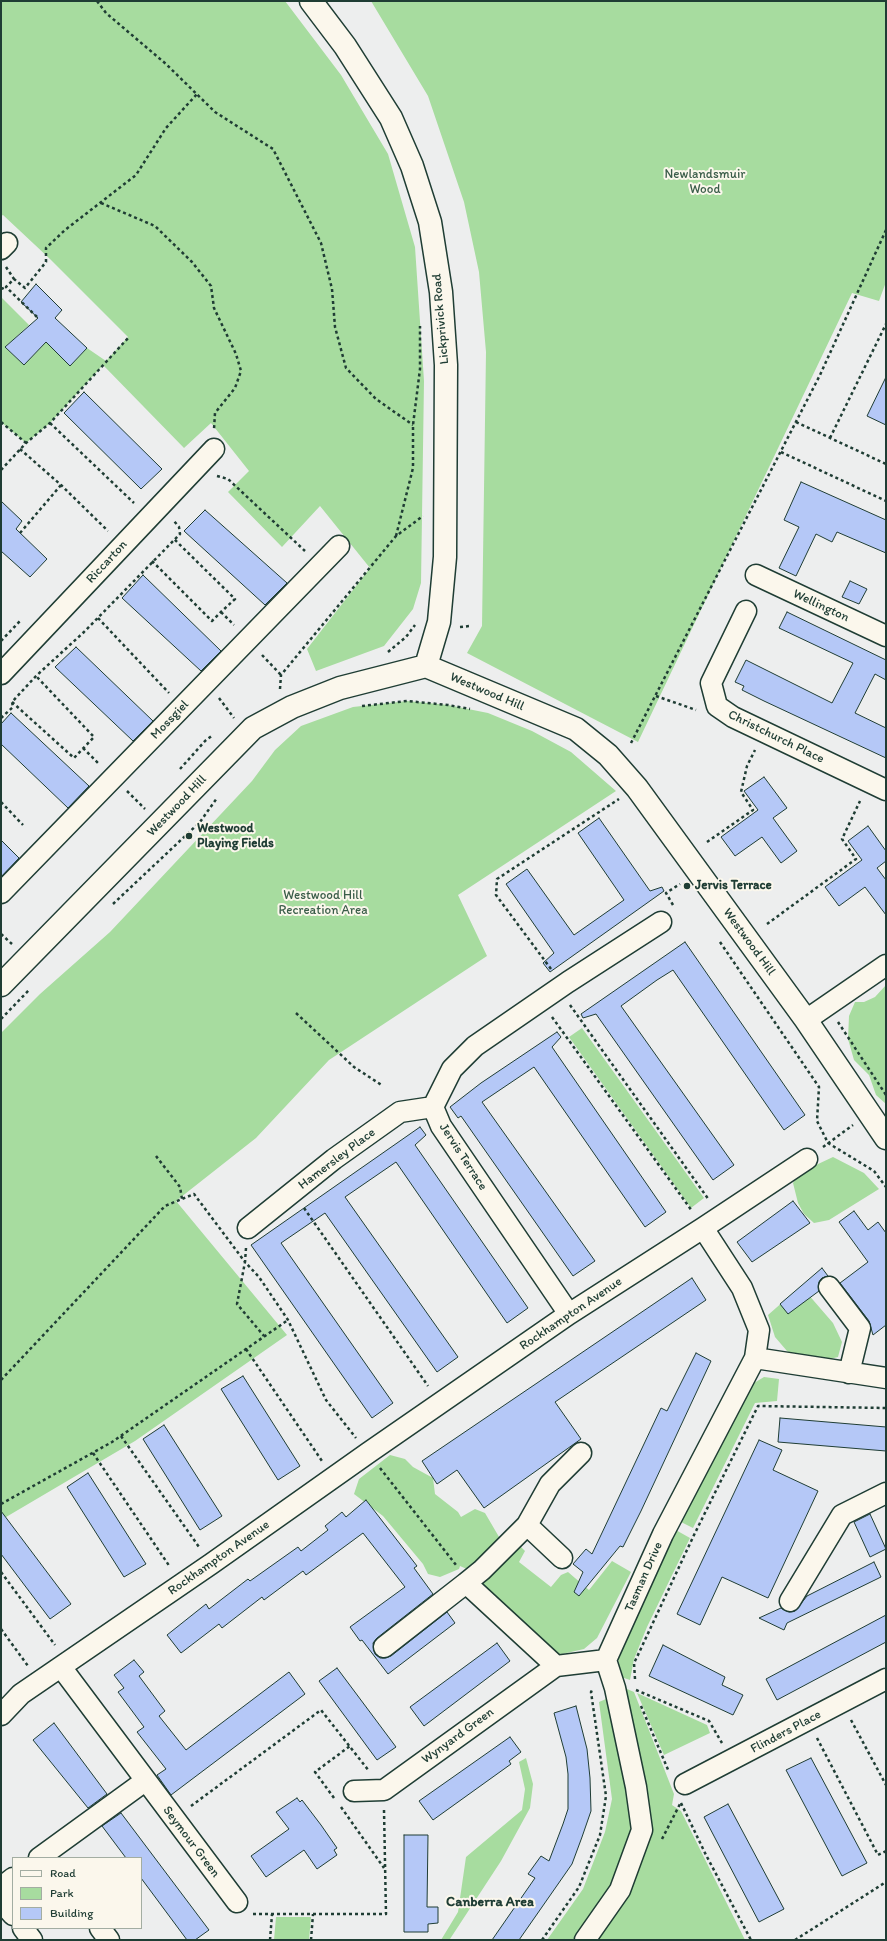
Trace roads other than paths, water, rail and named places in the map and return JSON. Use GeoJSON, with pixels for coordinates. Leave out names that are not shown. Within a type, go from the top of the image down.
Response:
{"type":"FeatureCollection","features":[{"type":"Feature","properties":{"kind":"street","name":"Lickprivick Road"},"geometry":{"type":"LineString","coordinates":[[311,1],[346,46],[391,118],[412,166],[430,222],[441,292],[446,364],[445,557],[439,622],[426,666]]}},
{"type":"Feature","properties":{"kind":"street","name":"Riccarton"},"geometry":{"type":"LineString","coordinates":[[1,674],[214,449]]}},
{"type":"Feature","properties":{"kind":"street","name":"Mossgiel"},"geometry":{"type":"LineString","coordinates":[[1,894],[338,546]]}},
{"type":"Feature","properties":{"kind":"street","name":"Wellington"},"geometry":{"type":"LineString","coordinates":[[756,575],[886,636]]}},
{"type":"Feature","properties":{"kind":"street","name":"Christchurch Place"},"geometry":{"type":"LineString","coordinates":[[746,611],[711,683],[717,706],[733,717],[878,786]]}},
{"type":"Feature","properties":{"kind":"street","name":"Westwood Hill"},"geometry":{"type":"LineString","coordinates":[[1,985],[253,728],[292,707],[340,688],[426,666],[576,729],[608,755],[636,788],[806,1020],[886,1138]]}},
{"type":"Feature","properties":{"kind":"street"},"geometry":{"type":"LineString","coordinates":[[433,1107],[452,1069],[475,1046],[560,987],[661,922]]}},
{"type":"Feature","properties":{"kind":"street"},"geometry":{"type":"LineString","coordinates":[[806,1020],[886,965]]}},
{"type":"Feature","properties":{"kind":"street","name":"Hamersley Place"},"geometry":{"type":"LineString","coordinates":[[248,1228],[334,1159],[400,1112],[433,1107]]}},
{"type":"Feature","properties":{"kind":"street","name":"Jervis Terrace"},"geometry":{"type":"LineString","coordinates":[[433,1107],[441,1126],[569,1314]]}},
{"type":"Feature","properties":{"kind":"street","name":"Rockhampton Avenue"},"geometry":{"type":"LineString","coordinates":[[1,1715],[21,1694],[211,1564],[332,1478],[569,1314],[704,1228],[807,1159]]}},
{"type":"Feature","properties":{"kind":"street","name":"Tasman Drive"},"geometry":{"type":"LineString","coordinates":[[606,1660],[663,1534],[755,1358],[759,1330],[742,1288],[704,1228]]}},
{"type":"Feature","properties":{"kind":"street"},"geometry":{"type":"LineString","coordinates":[[829,1287],[860,1328],[849,1373]]}},
{"type":"Feature","properties":{"kind":"street"},"geometry":{"type":"LineString","coordinates":[[755,1358],[886,1378]]}},
{"type":"Feature","properties":{"kind":"street"},"geometry":{"type":"LineString","coordinates":[[384,1647],[482,1570],[527,1525],[550,1484],[581,1453]]}},
{"type":"Feature","properties":{"kind":"street"},"geometry":{"type":"LineString","coordinates":[[790,1601],[842,1515],[886,1493]]}},
{"type":"Feature","properties":{"kind":"street"},"geometry":{"type":"LineString","coordinates":[[527,1525],[562,1558]]}},
{"type":"Feature","properties":{"kind":"street"},"geometry":{"type":"LineString","coordinates":[[466,1583],[556,1666]]}},
{"type":"Feature","properties":{"kind":"street"},"geometry":{"type":"LineString","coordinates":[[585,1940],[620,1890],[642,1830],[636,1787],[615,1688],[606,1660]]}},
{"type":"Feature","properties":{"kind":"street","name":"Wynyard Green"},"geometry":{"type":"LineString","coordinates":[[354,1791],[384,1790],[556,1666],[606,1660]]}},
{"type":"Feature","properties":{"kind":"street","name":"Seymour Green"},"geometry":{"type":"LineString","coordinates":[[64,1665],[145,1781],[243,1908]]}},
{"type":"Feature","properties":{"kind":"street","name":"Flinders Place"},"geometry":{"type":"LineString","coordinates":[[679,1790],[886,1679]]}},
{"type":"Feature","properties":{"kind":"street"},"geometry":{"type":"LineString","coordinates":[[45,1856],[145,1781]]}},
{"type":"Feature","properties":{"kind":"street"},"geometry":{"type":"LineString","coordinates":[[12,1879],[4,1885],[6,1907],[12,1914]]}},
{"type":"Feature","properties":{"kind":"street"},"geometry":{"type":"LineString","coordinates":[[24,1929],[32,1940]]}},
{"type":"Feature","properties":{"kind":"street"},"geometry":{"type":"LineString","coordinates":[[101,1929],[109,1940]]}},
{"type":"Feature","properties":{"kind":"place","name":"Westwood Playing Fields"},"geometry":{"type":"Point","coordinates":[189,836]}},
{"type":"Feature","properties":{"kind":"place","name":"Jervis Terrace"},"geometry":{"type":"Point","coordinates":[687,886]}},
{"type":"Feature","properties":{"kind":"district","name":"Canberra Area"},"geometry":{"type":"Point","coordinates":[490,1902]}},
{"type":"Feature","properties":{"kind":"park label","name":"Newlandsmuir Wood"},"geometry":{"type":"Point","coordinates":[705,182]}},
{"type":"Feature","properties":{"kind":"park label","name":"Westwood Hill Recreation Area"},"geometry":{"type":"Point","coordinates":[323,904]}}]}
